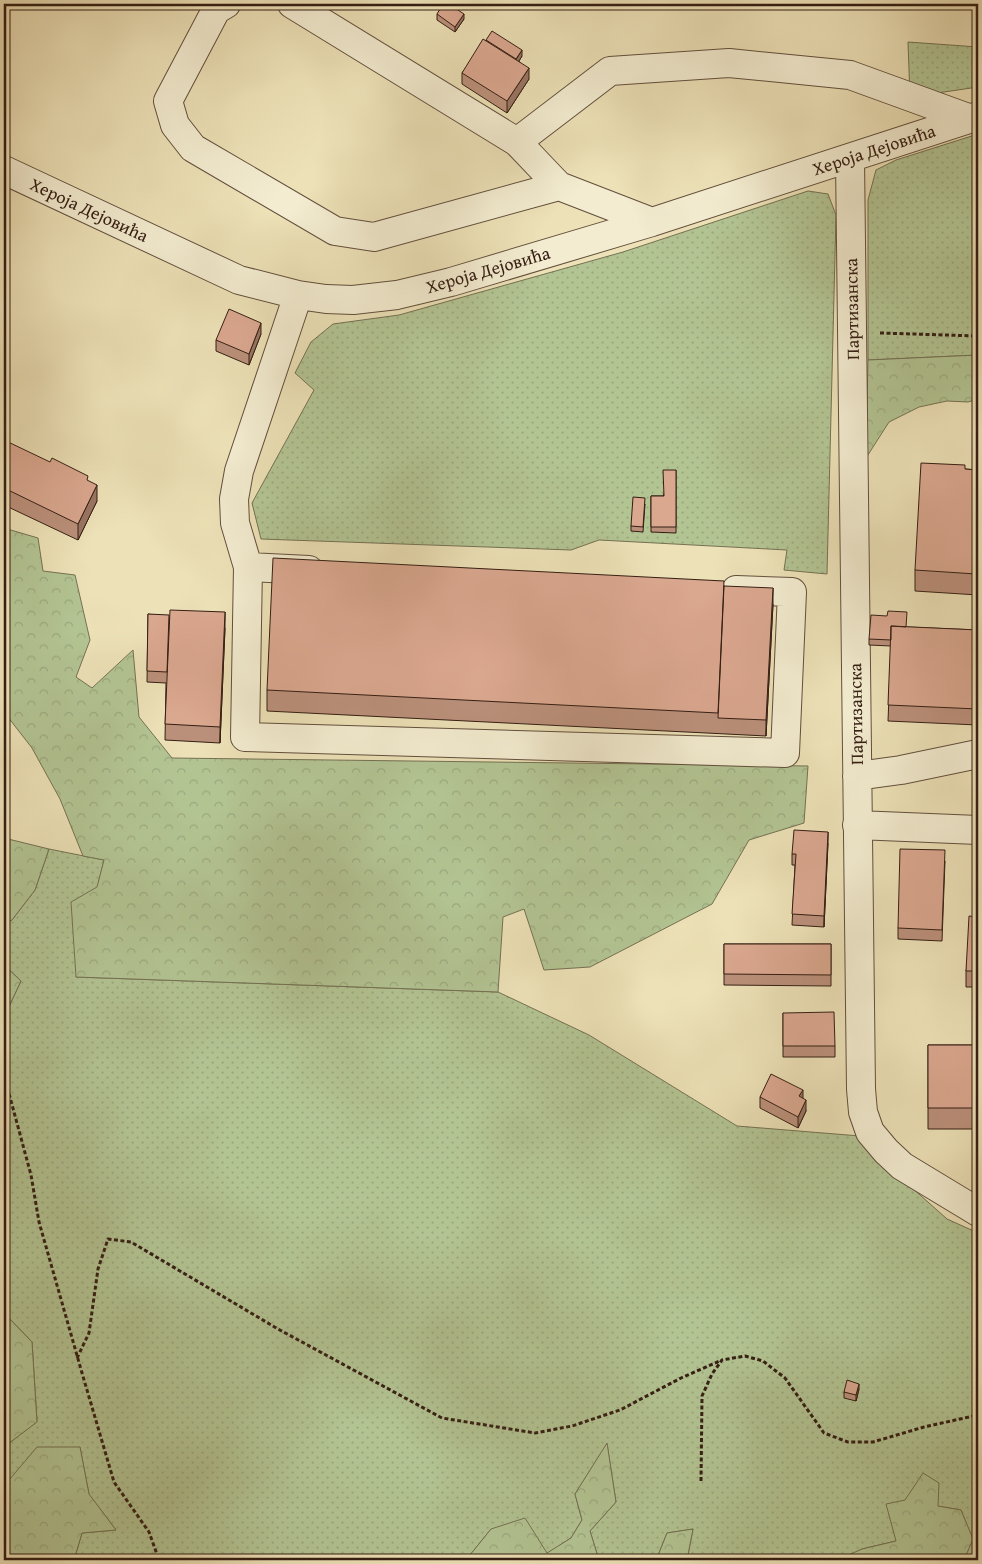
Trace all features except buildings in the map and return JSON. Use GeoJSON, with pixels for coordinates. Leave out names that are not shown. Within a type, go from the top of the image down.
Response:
{"type":"FeatureCollection","features":[{"type":"Feature","properties":{"kind":"street"},"geometry":{"type":"LineString","coordinates":[[226,4],[216,10],[168,101],[175,125],[193,148],[335,232],[374,237],[559,186]]}},
{"type":"Feature","properties":{"kind":"street"},"geometry":{"type":"LineString","coordinates":[[292,4],[517,142],[559,186],[652,222]]}},
{"type":"Feature","properties":{"kind":"street"},"geometry":{"type":"LineString","coordinates":[[517,142],[610,71],[729,63],[850,75],[975,118]]}},
{"type":"Feature","properties":{"kind":"street","name":"Хероја Дејовића"},"geometry":{"type":"LineString","coordinates":[[4,170],[239,280],[298,295],[353,300],[397,295],[451,282],[652,222],[975,118]]}},
{"type":"Feature","properties":{"kind":"street","name":"Партизанска"},"geometry":{"type":"LineString","coordinates":[[850,159],[861,1089],[863,1112],[870,1132],[902,1166],[978,1212]]}},
{"type":"Feature","properties":{"kind":"street"},"geometry":{"type":"LineString","coordinates":[[298,295],[240,470],[234,500],[235,523],[248,567],[245,737],[785,753],[792,592],[713,589]]}},
{"type":"Feature","properties":{"kind":"street"},"geometry":{"type":"LineString","coordinates":[[248,567],[337,572]]}},
{"type":"Feature","properties":{"kind":"street"},"geometry":{"type":"LineString","coordinates":[[857,776],[901,770],[978,754]]}},
{"type":"Feature","properties":{"kind":"street"},"geometry":{"type":"LineString","coordinates":[[858,826],[978,830]]}},
{"type":"Feature","properties":{"kind":"path"},"geometry":{"type":"LineString","coordinates":[[852,332],[978,336]]}},
{"type":"Feature","properties":{"kind":"path"},"geometry":{"type":"LineString","coordinates":[[4,1075],[31,1175],[40,1222],[77,1358],[114,1482],[150,1532],[159,1560]]}},
{"type":"Feature","properties":{"kind":"path"},"geometry":{"type":"LineString","coordinates":[[77,1358],[89,1333],[98,1269],[108,1239],[131,1242],[278,1329],[442,1418],[535,1433],[572,1426],[620,1410],[680,1378],[722,1360],[745,1356],[763,1361],[785,1378],[824,1433],[848,1442],[873,1442],[924,1427],[978,1415]]}},
{"type":"Feature","properties":{"kind":"path"},"geometry":{"type":"LineString","coordinates":[[701,1481],[702,1396],[712,1374],[722,1360]]}},
{"type":"Feature","properties":{"kind":"green space"},"geometry":{"type":"Polygon","coordinates":[[[908,42],[978,47],[978,87],[910,97],[908,42]]]}},
{"type":"Feature","properties":{"kind":"green space"},"geometry":{"type":"Polygon","coordinates":[[[978,134],[978,355],[868,360],[868,200],[876,170],[896,160],[978,134]]]}},
{"type":"Feature","properties":{"kind":"green space"},"geometry":{"type":"Polygon","coordinates":[[[808,191],[828,194],[836,215],[827,574],[784,570],[787,550],[599,540],[571,550],[261,539],[252,503],[314,390],[295,373],[311,342],[333,324],[399,315],[623,252],[808,191]]]}},
{"type":"Feature","properties":{"kind":"green space"},"geometry":{"type":"Polygon","coordinates":[[[978,355],[978,399],[968,402],[947,401],[919,407],[889,422],[866,458],[868,360],[978,355]]]}},
{"type":"Feature","properties":{"kind":"green space"},"geometry":{"type":"Polygon","coordinates":[[[4,528],[38,538],[43,571],[75,575],[90,640],[76,677],[92,688],[133,650],[139,717],[172,758],[808,766],[804,823],[749,840],[712,904],[590,967],[544,970],[524,909],[503,917],[498,992],[76,977],[71,902],[97,887],[104,860],[83,856],[60,799],[32,748],[4,712],[4,528]]]}},
{"type":"Feature","properties":{"kind":"green space"},"geometry":{"type":"Polygon","coordinates":[[[4,838],[49,849],[35,890],[12,920],[4,923],[4,838]]]}},
{"type":"Feature","properties":{"kind":"green space"},"geometry":{"type":"Polygon","coordinates":[[[49,849],[104,860],[76,977],[498,992],[589,1035],[737,1126],[860,1136],[892,1170],[947,1219],[978,1233],[978,1560],[964,1560],[972,1539],[961,1510],[937,1506],[896,1541],[862,1549],[845,1558],[849,1560],[687,1560],[693,1529],[667,1533],[657,1558],[651,1560],[599,1560],[590,1531],[616,1502],[607,1444],[575,1494],[582,1520],[571,1538],[548,1553],[491,1529],[466,1560],[74,1560],[82,1533],[116,1530],[89,1495],[80,1447],[4,1486],[4,1447],[37,1421],[32,1342],[4,1313],[4,1017],[21,981],[4,965],[4,923],[12,920],[35,890],[49,849]]]}},
{"type":"Feature","properties":{"kind":"green space"},"geometry":{"type":"Polygon","coordinates":[[[4,965],[21,981],[4,1017],[4,965]]]}},
{"type":"Feature","properties":{"kind":"green space"},"geometry":{"type":"Polygon","coordinates":[[[4,1313],[32,1342],[37,1422],[4,1447],[4,1313]]]}},
{"type":"Feature","properties":{"kind":"green space"},"geometry":{"type":"Polygon","coordinates":[[[607,1443],[616,1502],[590,1531],[599,1560],[466,1560],[491,1529],[525,1518],[547,1553],[571,1538],[582,1520],[575,1494],[607,1443]]]}},
{"type":"Feature","properties":{"kind":"green space"},"geometry":{"type":"Polygon","coordinates":[[[37,1447],[80,1447],[89,1494],[116,1530],[82,1533],[74,1560],[4,1560],[4,1486],[37,1447]]]}},
{"type":"Feature","properties":{"kind":"green space"},"geometry":{"type":"Polygon","coordinates":[[[923,1473],[939,1483],[938,1506],[961,1510],[973,1539],[964,1560],[849,1560],[844,1557],[862,1549],[896,1541],[886,1504],[905,1500],[923,1473]]]}},
{"type":"Feature","properties":{"kind":"green space"},"geometry":{"type":"Polygon","coordinates":[[[693,1529],[687,1560],[651,1560],[657,1558],[667,1533],[693,1529]]]}}]}
